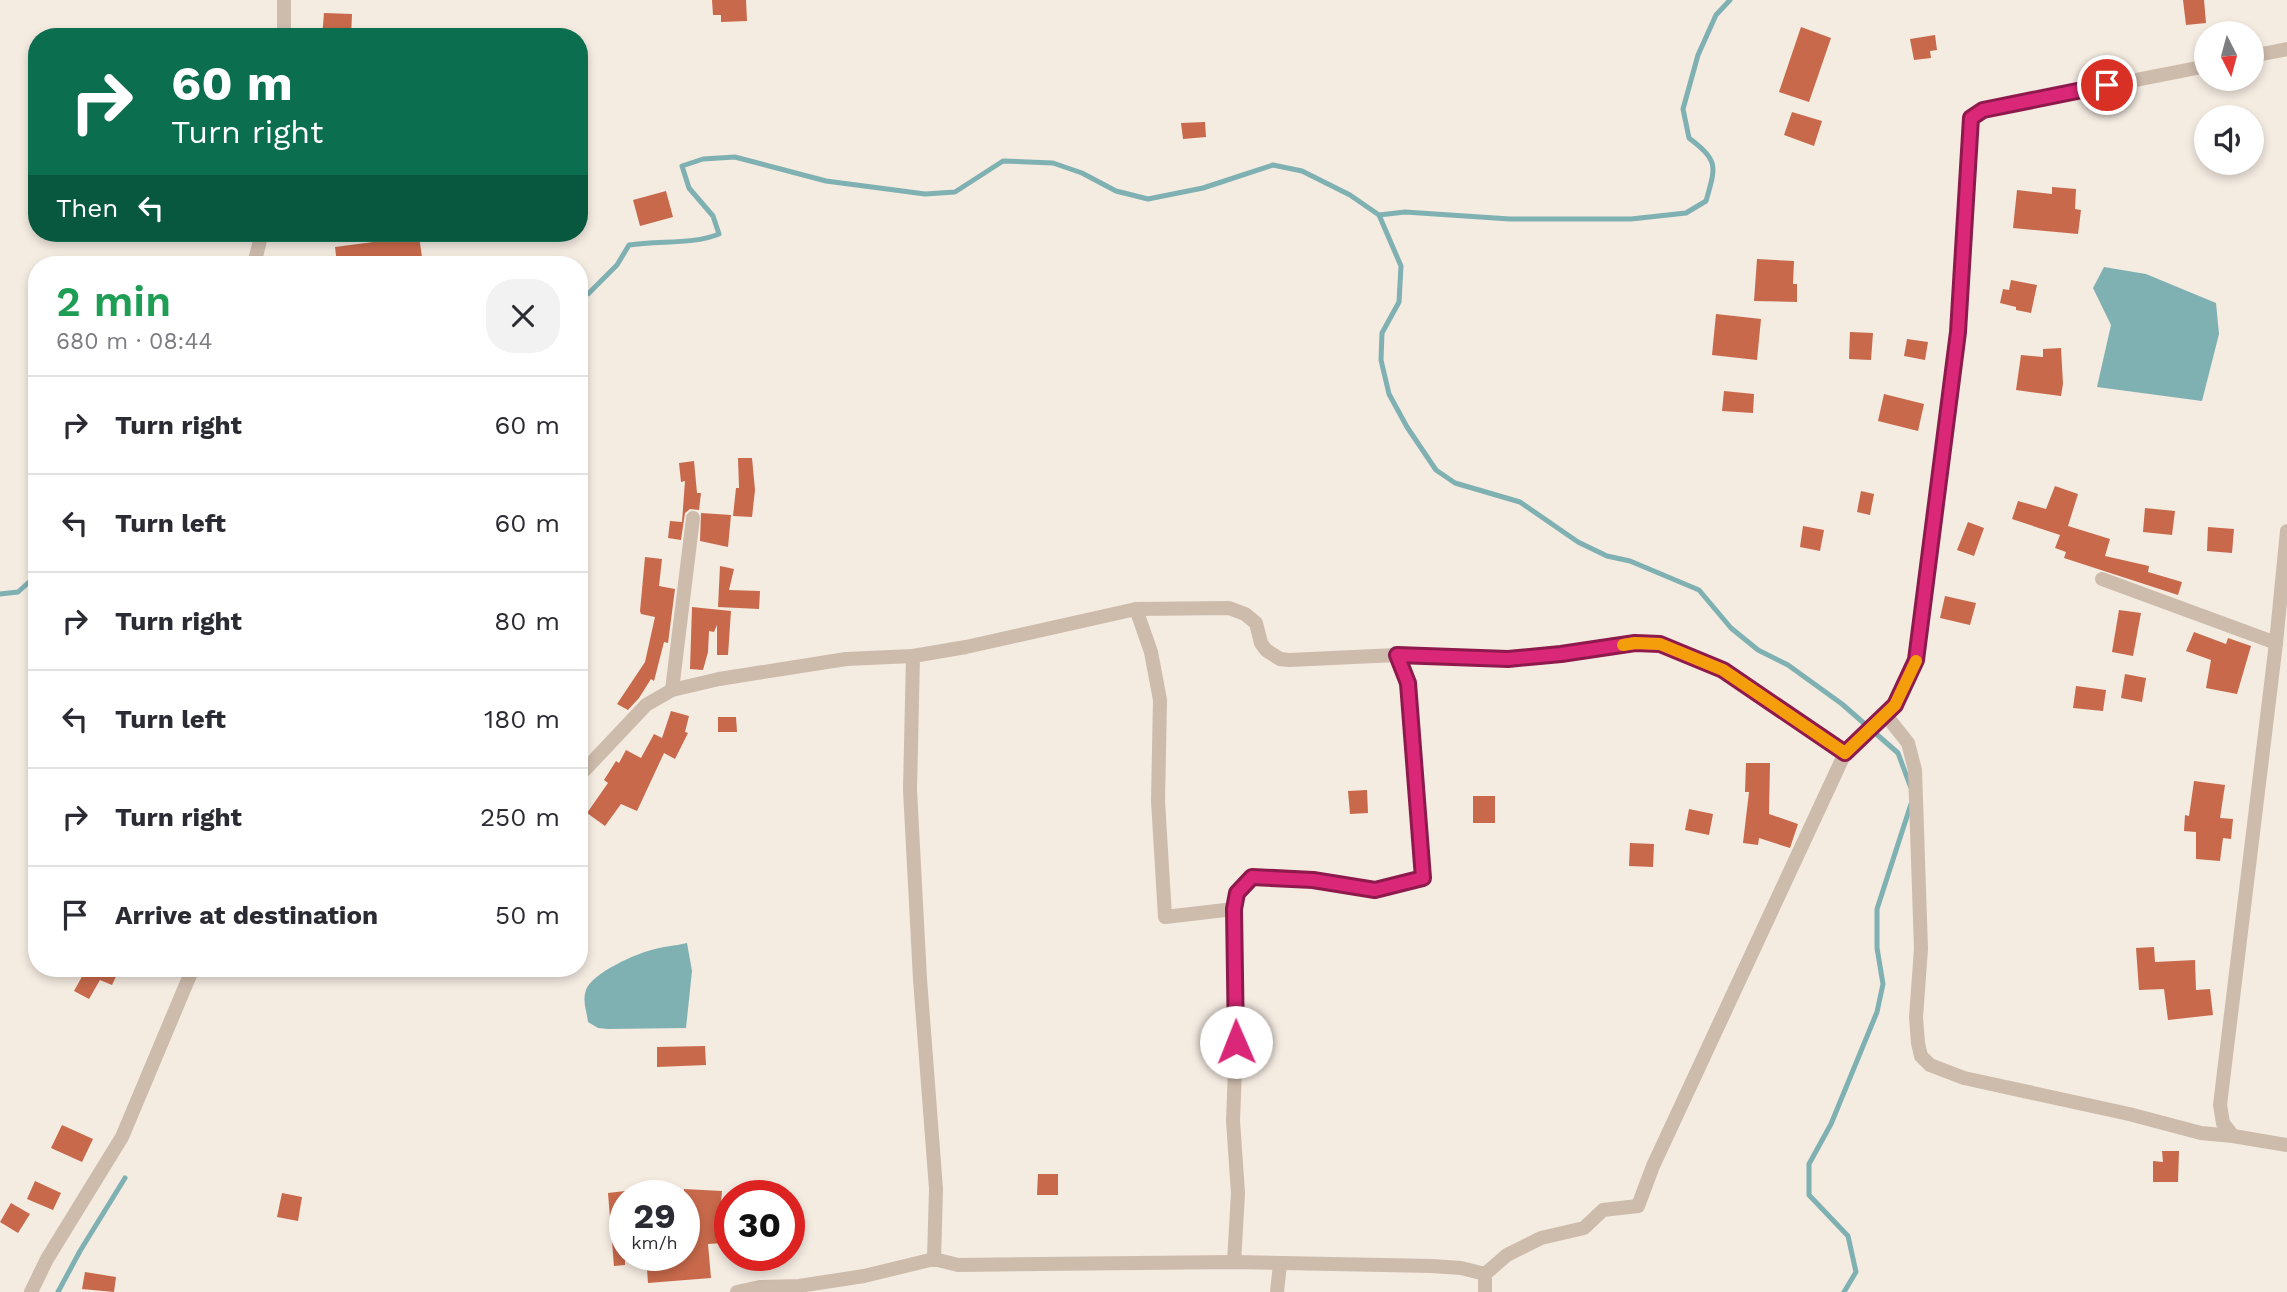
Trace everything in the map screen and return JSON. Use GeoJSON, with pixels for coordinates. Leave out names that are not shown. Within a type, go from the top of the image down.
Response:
{"type":"FeatureCollection","features":[{"type":"Feature","properties":{"kind":"street"},"geometry":{"type":"LineString","coordinates":[[284,0],[284,28]]}},
{"type":"Feature","properties":{"kind":"street"},"geometry":{"type":"LineString","coordinates":[[2264,53],[2287,48]]}},
{"type":"Feature","properties":{"kind":"street"},"geometry":{"type":"LineString","coordinates":[[1485,1292],[1485,1274],[1507,1255],[1541,1238],[1584,1228],[1603,1210],[1637,1206],[1653,1166],[1850,748],[1895,705],[1916,660],[1958,332],[1971,118],[1983,110],[2194,69]]}},
{"type":"Feature","properties":{"kind":"street"},"geometry":{"type":"LineString","coordinates":[[672,690],[693,518]]}},
{"type":"Feature","properties":{"kind":"street"},"geometry":{"type":"LineString","coordinates":[[2233,1136],[2223,1123],[2220,1105],[2277,643],[2287,531]]}},
{"type":"Feature","properties":{"kind":"street"},"geometry":{"type":"LineString","coordinates":[[2102,579],[2277,643]]}},
{"type":"Feature","properties":{"kind":"street"},"geometry":{"type":"LineString","coordinates":[[588,766],[646,705],[672,690],[719,679],[846,659],[913,656],[966,647],[1136,609],[1230,608],[1245,614],[1256,623],[1265,650],[1280,659],[1397,655],[1508,659],[1635,643],[1660,644],[1723,670],[1850,748]]}},
{"type":"Feature","properties":{"kind":"street"},"geometry":{"type":"LineString","coordinates":[[1136,609],[1151,652],[1160,700],[1158,801],[1165,917],[1234,909]]}},
{"type":"Feature","properties":{"kind":"street"},"geometry":{"type":"LineString","coordinates":[[1234,1262],[1238,1193],[1233,1121],[1236,1042],[1234,909],[1237,893],[1252,877],[1313,880],[1375,890],[1423,878],[1408,683],[1397,655]]}},
{"type":"Feature","properties":{"kind":"street"},"geometry":{"type":"LineString","coordinates":[[913,656],[910,790],[920,979],[936,1189],[934,1259]]}},
{"type":"Feature","properties":{"kind":"street"},"geometry":{"type":"LineString","coordinates":[[1882,717],[1908,743],[1915,770],[1921,938],[1916,1017],[1921,1056],[1930,1065],[1964,1078],[2202,1133],[2287,1145]]}},
{"type":"Feature","properties":{"kind":"street"},"geometry":{"type":"LineString","coordinates":[[31,1292],[47,1259],[122,1137],[189,977]]}},
{"type":"Feature","properties":{"kind":"street"},"geometry":{"type":"LineString","coordinates":[[737,1292],[864,1276],[934,1259],[958,1265],[1234,1262],[1432,1266],[1461,1268],[1485,1274]]}},
{"type":"Feature","properties":{"kind":"street"},"geometry":{"type":"LineString","coordinates":[[1277,1292],[1280,1264]]}},
{"type":"Feature","properties":{"kind":"water"},"geometry":{"type":"Polygon","coordinates":[[[2104,267],[2146,274],[2216,303],[2219,334],[2202,401],[2097,387],[2111,325],[2093,288],[2104,267]]]}},
{"type":"Feature","properties":{"kind":"water"},"geometry":{"type":"Polygon","coordinates":[[[687,943],[692,971],[686,1028],[608,1029],[598,1028],[588,1022],[585,994],[597,977],[637,955],[687,943]]]}},
{"type":"Feature","properties":{"kind":"building"},"geometry":{"type":"Polygon","coordinates":[[[712,0],[746,0],[747,21],[721,22],[721,15],[713,15],[712,0]]]}},
{"type":"Feature","properties":{"kind":"building"},"geometry":{"type":"Polygon","coordinates":[[[2183,0],[2204,0],[2206,21],[2194,21],[2194,24],[2186,25],[2183,0]]]}},
{"type":"Feature","properties":{"kind":"building"},"geometry":{"type":"Polygon","coordinates":[[[324,13],[352,14],[351,28],[323,28],[324,13]]]}},
{"type":"Feature","properties":{"kind":"building"},"geometry":{"type":"Polygon","coordinates":[[[1801,27],[1831,38],[1809,102],[1779,92],[1801,27]]]}},
{"type":"Feature","properties":{"kind":"building"},"geometry":{"type":"Polygon","coordinates":[[[1935,35],[1937,50],[1930,51],[1931,58],[1914,60],[1910,39],[1935,35]]]}},
{"type":"Feature","properties":{"kind":"building"},"geometry":{"type":"Polygon","coordinates":[[[1792,112],[1822,121],[1814,146],[1784,135],[1792,112]]]}},
{"type":"Feature","properties":{"kind":"building"},"geometry":{"type":"Polygon","coordinates":[[[1205,122],[1206,137],[1183,139],[1181,123],[1205,122]]]}},
{"type":"Feature","properties":{"kind":"building"},"geometry":{"type":"Polygon","coordinates":[[[2052,187],[2076,189],[2075,209],[2081,210],[2078,234],[2013,228],[2017,190],[2052,194],[2052,187]]]}},
{"type":"Feature","properties":{"kind":"building"},"geometry":{"type":"Polygon","coordinates":[[[666,191],[673,217],[640,226],[633,200],[666,191]]]}},
{"type":"Feature","properties":{"kind":"building"},"geometry":{"type":"Polygon","coordinates":[[[373,242],[420,242],[422,256],[336,256],[335,247],[373,242]]]}},
{"type":"Feature","properties":{"kind":"building"},"geometry":{"type":"Polygon","coordinates":[[[1757,259],[1794,261],[1793,284],[1797,284],[1797,302],[1754,301],[1757,259]]]}},
{"type":"Feature","properties":{"kind":"building"},"geometry":{"type":"Polygon","coordinates":[[[2011,280],[2037,285],[2031,313],[2000,303],[2003,289],[2009,290],[2011,280]]]}},
{"type":"Feature","properties":{"kind":"building"},"geometry":{"type":"Polygon","coordinates":[[[1716,314],[1761,319],[1757,360],[1712,355],[1716,314]]]}},
{"type":"Feature","properties":{"kind":"building"},"geometry":{"type":"Polygon","coordinates":[[[1850,332],[1873,333],[1871,360],[1849,359],[1850,332]]]}},
{"type":"Feature","properties":{"kind":"building"},"geometry":{"type":"Polygon","coordinates":[[[1907,339],[1928,342],[1925,360],[1904,356],[1907,339]]]}},
{"type":"Feature","properties":{"kind":"building"},"geometry":{"type":"Polygon","coordinates":[[[2061,348],[2061,396],[2016,390],[2021,355],[2043,357],[2043,349],[2061,348]]]}},
{"type":"Feature","properties":{"kind":"building"},"geometry":{"type":"Polygon","coordinates":[[[1724,391],[1754,394],[1753,413],[1722,411],[1724,391]]]}},
{"type":"Feature","properties":{"kind":"building"},"geometry":{"type":"Polygon","coordinates":[[[1884,394],[1924,404],[1918,431],[1878,421],[1884,394]]]}},
{"type":"Feature","properties":{"kind":"building"},"geometry":{"type":"Polygon","coordinates":[[[738,458],[752,458],[755,490],[752,517],[733,516],[736,488],[739,488],[738,458]]]}},
{"type":"Feature","properties":{"kind":"building"},"geometry":{"type":"Polygon","coordinates":[[[694,461],[697,493],[701,493],[699,510],[690,509],[685,513],[681,540],[668,538],[670,521],[682,522],[685,481],[681,482],[679,463],[694,461]]]}},
{"type":"Feature","properties":{"kind":"building"},"geometry":{"type":"Polygon","coordinates":[[[2055,486],[2078,494],[2068,526],[2110,539],[2105,556],[2149,566],[2148,572],[2182,582],[2178,595],[2064,558],[2066,552],[2055,548],[2060,535],[2012,519],[2018,501],[2046,509],[2055,486]]]}},
{"type":"Feature","properties":{"kind":"building"},"geometry":{"type":"Polygon","coordinates":[[[1861,491],[1874,494],[1870,515],[1857,512],[1861,491]]]}},
{"type":"Feature","properties":{"kind":"building"},"geometry":{"type":"Polygon","coordinates":[[[2145,508],[2175,511],[2172,535],[2143,532],[2145,508]]]}},
{"type":"Feature","properties":{"kind":"building"},"geometry":{"type":"Polygon","coordinates":[[[701,513],[731,515],[728,547],[700,541],[701,513]]]}},
{"type":"Feature","properties":{"kind":"building"},"geometry":{"type":"Polygon","coordinates":[[[1968,522],[1984,528],[1974,556],[1957,550],[1968,522]]]}},
{"type":"Feature","properties":{"kind":"building"},"geometry":{"type":"Polygon","coordinates":[[[1803,526],[1824,530],[1820,551],[1800,547],[1803,526]]]}},
{"type":"Feature","properties":{"kind":"building"},"geometry":{"type":"Polygon","coordinates":[[[2208,527],[2234,529],[2232,553],[2207,551],[2208,527]]]}},
{"type":"Feature","properties":{"kind":"building"},"geometry":{"type":"Polygon","coordinates":[[[645,557],[662,559],[659,586],[675,589],[668,643],[664,642],[654,681],[651,679],[628,710],[617,704],[645,662],[655,617],[641,614],[640,611],[645,557]]]}},
{"type":"Feature","properties":{"kind":"building"},"geometry":{"type":"Polygon","coordinates":[[[720,566],[734,569],[729,590],[760,591],[759,609],[718,607],[720,566]]]}},
{"type":"Feature","properties":{"kind":"building"},"geometry":{"type":"Polygon","coordinates":[[[1945,596],[1976,603],[1970,625],[1940,618],[1945,596]]]}},
{"type":"Feature","properties":{"kind":"building"},"geometry":{"type":"Polygon","coordinates":[[[692,607],[731,611],[728,655],[717,655],[717,625],[714,632],[709,631],[708,652],[703,670],[690,669],[692,607]]]}},
{"type":"Feature","properties":{"kind":"building"},"geometry":{"type":"Polygon","coordinates":[[[2119,610],[2141,613],[2133,656],[2112,652],[2119,610]]]}},
{"type":"Feature","properties":{"kind":"building"},"geometry":{"type":"Polygon","coordinates":[[[2194,632],[2226,644],[2228,638],[2251,646],[2237,694],[2206,688],[2211,660],[2186,651],[2194,632]]]}},
{"type":"Feature","properties":{"kind":"building"},"geometry":{"type":"Polygon","coordinates":[[[2125,674],[2146,678],[2142,702],[2121,698],[2125,674]]]}},
{"type":"Feature","properties":{"kind":"building"},"geometry":{"type":"Polygon","coordinates":[[[2076,686],[2106,690],[2103,711],[2073,708],[2076,686]]]}},
{"type":"Feature","properties":{"kind":"building"},"geometry":{"type":"Polygon","coordinates":[[[671,711],[689,716],[685,732],[688,733],[675,759],[664,753],[637,811],[621,804],[605,826],[588,814],[608,783],[604,780],[626,750],[641,758],[654,734],[662,738],[671,711]]]}},
{"type":"Feature","properties":{"kind":"building"},"geometry":{"type":"Polygon","coordinates":[[[718,717],[736,717],[737,732],[718,732],[718,717]]]}},
{"type":"Feature","properties":{"kind":"building"},"geometry":{"type":"Polygon","coordinates":[[[1746,763],[1770,763],[1769,814],[1798,824],[1790,848],[1759,838],[1758,845],[1743,843],[1749,792],[1745,792],[1746,763]]]}},
{"type":"Feature","properties":{"kind":"building"},"geometry":{"type":"Polygon","coordinates":[[[2194,781],[2225,785],[2220,818],[2233,819],[2231,839],[2223,838],[2220,861],[2196,859],[2196,832],[2184,831],[2185,815],[2189,816],[2194,781]]]}},
{"type":"Feature","properties":{"kind":"building"},"geometry":{"type":"Polygon","coordinates":[[[1367,790],[1368,813],[1350,814],[1348,791],[1367,790]]]}},
{"type":"Feature","properties":{"kind":"building"},"geometry":{"type":"Polygon","coordinates":[[[1473,796],[1495,796],[1495,823],[1473,823],[1473,796]]]}},
{"type":"Feature","properties":{"kind":"building"},"geometry":{"type":"Polygon","coordinates":[[[1689,809],[1713,814],[1709,835],[1685,830],[1689,809]]]}},
{"type":"Feature","properties":{"kind":"building"},"geometry":{"type":"Polygon","coordinates":[[[1630,843],[1654,844],[1653,867],[1629,866],[1630,843]]]}},
{"type":"Feature","properties":{"kind":"building"},"geometry":{"type":"Polygon","coordinates":[[[2154,947],[2155,962],[2195,960],[2196,990],[2210,989],[2213,1015],[2168,1020],[2164,989],[2139,990],[2136,948],[2154,947]]]}},
{"type":"Feature","properties":{"kind":"building"},"geometry":{"type":"Polygon","coordinates":[[[82,977],[116,977],[112,985],[100,980],[89,999],[74,991],[82,977]]]}},
{"type":"Feature","properties":{"kind":"building"},"geometry":{"type":"Polygon","coordinates":[[[705,1046],[706,1065],[657,1067],[657,1047],[705,1046]]]}},
{"type":"Feature","properties":{"kind":"building"},"geometry":{"type":"Polygon","coordinates":[[[62,1125],[93,1139],[82,1162],[51,1148],[62,1125]]]}},
{"type":"Feature","properties":{"kind":"building"},"geometry":{"type":"Polygon","coordinates":[[[2162,1151],[2179,1151],[2178,1182],[2153,1182],[2153,1161],[2163,1162],[2162,1151]]]}},
{"type":"Feature","properties":{"kind":"building"},"geometry":{"type":"Polygon","coordinates":[[[1038,1174],[1058,1174],[1058,1195],[1037,1195],[1038,1174]]]}},
{"type":"Feature","properties":{"kind":"building"},"geometry":{"type":"Polygon","coordinates":[[[35,1181],[61,1193],[53,1210],[27,1199],[35,1181]]]}},
{"type":"Feature","properties":{"kind":"building"},"geometry":{"type":"Polygon","coordinates":[[[700,1190],[714,1191],[714,1244],[708,1244],[711,1278],[648,1283],[647,1271],[700,1271],[700,1190]]]}},
{"type":"Feature","properties":{"kind":"building"},"geometry":{"type":"Polygon","coordinates":[[[282,1193],[302,1197],[298,1221],[277,1217],[282,1193]]]}},
{"type":"Feature","properties":{"kind":"building"},"geometry":{"type":"Polygon","coordinates":[[[11,1203],[30,1214],[18,1233],[0,1222],[11,1203]]]}},
{"type":"Feature","properties":{"kind":"building"},"geometry":{"type":"Polygon","coordinates":[[[85,1272],[116,1277],[114,1292],[82,1289],[85,1272]]]}},
{"type":"Feature","properties":{"kind":"waterway"},"geometry":{"type":"LineString","coordinates":[[588,294],[617,265],[629,245],[698,240],[719,234],[713,216],[689,188],[682,166],[703,159],[735,157],[826,181],[925,194],[955,192],[1003,161],[1053,163],[1082,173],[1116,191],[1148,199],[1203,188],[1273,165],[1302,171],[1350,195],[1379,215],[1405,212],[1510,219],[1631,219],[1686,213],[1706,201],[1713,172],[1706,153],[1689,138],[1683,109],[1698,55],[1716,15],[1730,0]]}},
{"type":"Feature","properties":{"kind":"waterway"},"geometry":{"type":"LineString","coordinates":[[1379,215],[1401,266],[1399,302],[1382,333],[1381,360],[1389,394],[1436,470],[1455,483],[1520,502],[1578,542],[1607,556],[1630,561],[1699,590],[1731,628],[1758,650],[1788,665],[1842,704],[1898,753],[1911,788]]}},
{"type":"Feature","properties":{"kind":"waterway"},"geometry":{"type":"LineString","coordinates":[[0,594],[18,592],[28,583]]}},
{"type":"Feature","properties":{"kind":"waterway"},"geometry":{"type":"LineString","coordinates":[[1844,1292],[1856,1272],[1848,1236],[1809,1195],[1809,1164],[1831,1124],[1877,1012],[1883,984],[1877,948],[1877,909],[1911,804]]}},
{"type":"Feature","properties":{"kind":"waterway"},"geometry":{"type":"LineString","coordinates":[[58,1292],[125,1178]]}},
{"type":"Feature","properties":{"kind":"slow traffic"},"geometry":{"type":"LineString","coordinates":[[1623,645],[1660,644],[1723,670],[1845,753],[1895,705],[1916,661]]}},
{"type":"Feature","properties":{"kind":"route"},"geometry":{"type":"LineString","coordinates":[[1236,1042],[1234,909],[1237,893],[1252,877],[1313,880],[1375,890],[1423,878],[1408,683],[1397,655],[1508,659],[1635,643],[1660,644],[1723,670],[1845,753],[1895,705],[1916,660],[1958,332],[1971,118],[1983,110],[2107,85]]}}]}
